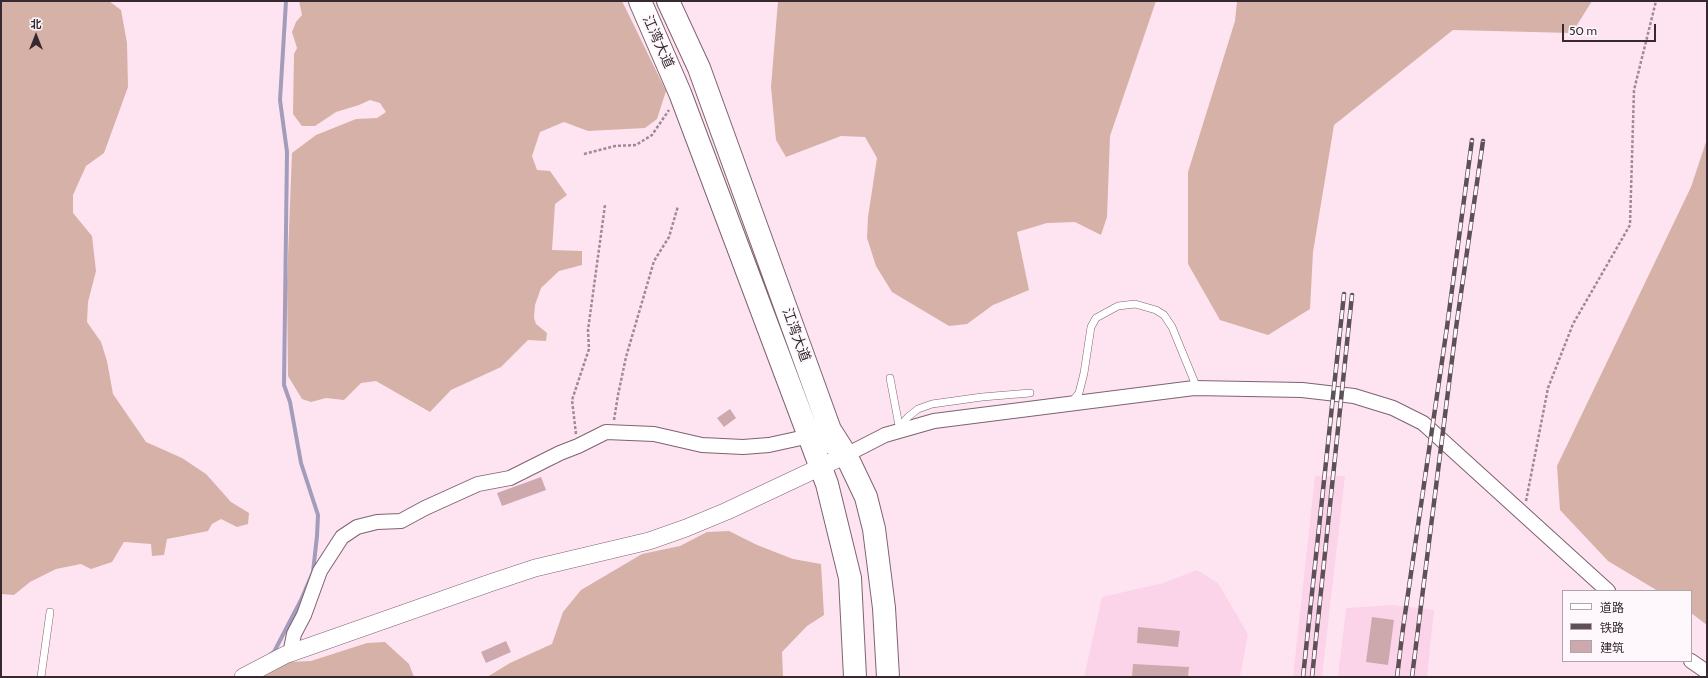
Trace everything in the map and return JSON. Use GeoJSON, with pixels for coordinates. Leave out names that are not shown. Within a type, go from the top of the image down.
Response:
{"type":"FeatureCollection","features":[{"type":"Feature","properties":{"kind":"highway","name":"江湾大道"},"geometry":{"type":"LineString","coordinates":[[640,1],[680,93],[827,484],[850,578],[855,677]]}},
{"type":"Feature","properties":{"kind":"highway","name":"江湾大道"},"geometry":{"type":"LineString","coordinates":[[668,1],[700,68],[830,430],[846,455],[866,498],[874,529],[884,608],[888,677]]}},
{"type":"Feature","properties":{"kind":"street"},"geometry":{"type":"LineString","coordinates":[[243,677],[290,654],[394,616],[535,568],[616,550],[664,536],[727,512],[885,435],[934,421],[1197,388],[1302,390],[1354,396],[1393,408],[1423,423],[1524,513],[1607,590]]}},
{"type":"Feature","properties":{"kind":"street"},"geometry":{"type":"LineString","coordinates":[[290,654],[294,634],[304,615],[320,571],[342,537],[357,527],[370,523],[401,522],[424,508],[478,484],[510,478],[560,452],[578,446],[606,432],[654,434],[702,445],[743,447],[769,445],[810,436],[846,455]]}},
{"type":"Feature","properties":{"kind":"street"},"geometry":{"type":"LineString","coordinates":[[1692,662],[1707,672]]}},
{"type":"Feature","properties":{"kind":"lane"},"geometry":{"type":"LineString","coordinates":[[1070,404],[1079,393],[1084,373],[1091,327],[1096,318],[1118,306],[1135,304],[1156,310],[1164,315],[1172,327],[1197,388]]}},
{"type":"Feature","properties":{"kind":"lane"},"geometry":{"type":"LineString","coordinates":[[890,378],[900,431]]}},
{"type":"Feature","properties":{"kind":"lane"},"geometry":{"type":"LineString","coordinates":[[900,431],[908,417],[918,409],[932,404],[982,397],[1030,393]]}},
{"type":"Feature","properties":{"kind":"lane"},"geometry":{"type":"LineString","coordinates":[[42,677],[50,612]]}},
{"type":"Feature","properties":{"kind":"path"},"geometry":{"type":"LineString","coordinates":[[1524,513],[1548,388],[1573,324],[1630,225],[1634,90],[1656,1]]}},
{"type":"Feature","properties":{"kind":"path"},"geometry":{"type":"LineString","coordinates":[[584,154],[615,146],[636,145],[652,135],[680,93]]}},
{"type":"Feature","properties":{"kind":"path"},"geometry":{"type":"LineString","coordinates":[[578,446],[572,400],[589,350],[588,330],[605,205]]}},
{"type":"Feature","properties":{"kind":"path"},"geometry":{"type":"LineString","coordinates":[[613,432],[618,395],[626,357],[654,261],[669,237],[678,206]]}},
{"type":"Feature","properties":{"kind":"shaded area"},"geometry":{"type":"Polygon","coordinates":[[[1,1],[109,1],[121,10],[127,43],[128,87],[104,153],[86,166],[73,195],[73,213],[92,236],[96,271],[88,302],[87,322],[101,342],[107,361],[113,394],[146,442],[182,458],[206,474],[231,502],[249,513],[248,524],[237,527],[221,519],[212,524],[208,531],[167,539],[164,555],[152,556],[151,544],[124,542],[112,562],[91,569],[81,564],[56,569],[30,582],[14,595],[1,594],[1,1]]]}},
{"type":"Feature","properties":{"kind":"shaded area"},"geometry":{"type":"Polygon","coordinates":[[[299,1],[622,1],[666,91],[657,119],[645,128],[588,131],[564,122],[540,132],[532,156],[537,170],[550,171],[567,195],[555,204],[552,250],[582,251],[582,265],[559,271],[541,288],[535,305],[534,318],[536,324],[547,333],[546,341],[528,340],[501,367],[451,390],[430,412],[376,381],[361,383],[344,400],[326,398],[311,402],[302,399],[288,376],[287,282],[292,153],[316,135],[356,119],[377,118],[386,112],[380,103],[370,100],[336,112],[315,126],[302,126],[293,114],[294,54],[297,48],[292,32],[296,22],[302,15],[299,1]]]}},
{"type":"Feature","properties":{"kind":"shaded area"},"geometry":{"type":"Polygon","coordinates":[[[778,1],[1156,1],[1110,136],[1107,217],[1101,235],[1075,222],[1047,223],[1017,232],[1029,290],[993,305],[967,324],[949,326],[892,292],[876,266],[867,238],[868,217],[877,158],[865,137],[841,136],[786,157],[776,140],[771,87],[778,1]]]}},
{"type":"Feature","properties":{"kind":"shaded area"},"geometry":{"type":"Polygon","coordinates":[[[1237,1],[1592,1],[1572,33],[1453,30],[1334,125],[1313,252],[1310,309],[1268,335],[1220,320],[1188,264],[1188,172],[1235,21],[1237,1]]]}},
{"type":"Feature","properties":{"kind":"shaded area"},"geometry":{"type":"Polygon","coordinates":[[[1707,139],[1707,625],[1692,614],[1692,590],[1656,590],[1608,561],[1560,510],[1557,466],[1691,187],[1707,139]]]}},
{"type":"Feature","properties":{"kind":"shaded area"},"geometry":{"type":"Polygon","coordinates":[[[1315,476],[1345,476],[1322,677],[1293,677],[1315,476]]]}},
{"type":"Feature","properties":{"kind":"shaded area"},"geometry":{"type":"Polygon","coordinates":[[[729,531],[757,545],[793,559],[821,564],[824,615],[807,626],[782,652],[783,677],[487,677],[510,663],[552,644],[563,612],[581,590],[642,554],[680,546],[707,532],[729,531]]]}},
{"type":"Feature","properties":{"kind":"shaded area"},"geometry":{"type":"Polygon","coordinates":[[[1197,570],[1218,583],[1248,634],[1240,677],[1084,677],[1102,597],[1163,583],[1197,570]]]}},
{"type":"Feature","properties":{"kind":"shaded area"},"geometry":{"type":"Polygon","coordinates":[[[1392,605],[1434,610],[1427,677],[1338,677],[1346,608],[1392,605]]]}},
{"type":"Feature","properties":{"kind":"shaded area"},"geometry":{"type":"Polygon","coordinates":[[[385,642],[409,664],[414,677],[263,677],[289,662],[311,661],[367,643],[385,642]]]}},
{"type":"Feature","properties":{"kind":"building"},"geometry":{"type":"Polygon","coordinates":[[[730,409],[736,418],[724,427],[717,418],[730,409]]]}},
{"type":"Feature","properties":{"kind":"building"},"geometry":{"type":"Polygon","coordinates":[[[541,477],[546,490],[502,506],[497,493],[541,477]]]}},
{"type":"Feature","properties":{"kind":"building"},"geometry":{"type":"Polygon","coordinates":[[[1372,617],[1394,620],[1388,665],[1366,662],[1372,617]]]}},
{"type":"Feature","properties":{"kind":"building"},"geometry":{"type":"Polygon","coordinates":[[[1138,627],[1180,631],[1178,647],[1137,643],[1138,627]]]}},
{"type":"Feature","properties":{"kind":"building"},"geometry":{"type":"Polygon","coordinates":[[[506,641],[511,652],[486,663],[481,652],[506,641]]]}},
{"type":"Feature","properties":{"kind":"building"},"geometry":{"type":"Polygon","coordinates":[[[1133,664],[1189,667],[1188,677],[1132,677],[1133,664]]]}},
{"type":"Feature","properties":{"kind":"waterway"},"geometry":{"type":"LineString","coordinates":[[271,654],[274,652],[301,600],[313,572],[318,515],[301,463],[290,402],[284,385],[287,152],[280,100],[286,1]]}},
{"type":"Feature","properties":{"kind":"railway"},"geometry":{"type":"LineString","coordinates":[[1397,677],[1472,140]]}},
{"type":"Feature","properties":{"kind":"railway"},"geometry":{"type":"LineString","coordinates":[[1412,677],[1456,328],[1483,141]]}},
{"type":"Feature","properties":{"kind":"railway"},"geometry":{"type":"LineString","coordinates":[[1303,677],[1344,294]]}},
{"type":"Feature","properties":{"kind":"railway"},"geometry":{"type":"LineString","coordinates":[[1312,677],[1352,295]]}}]}
